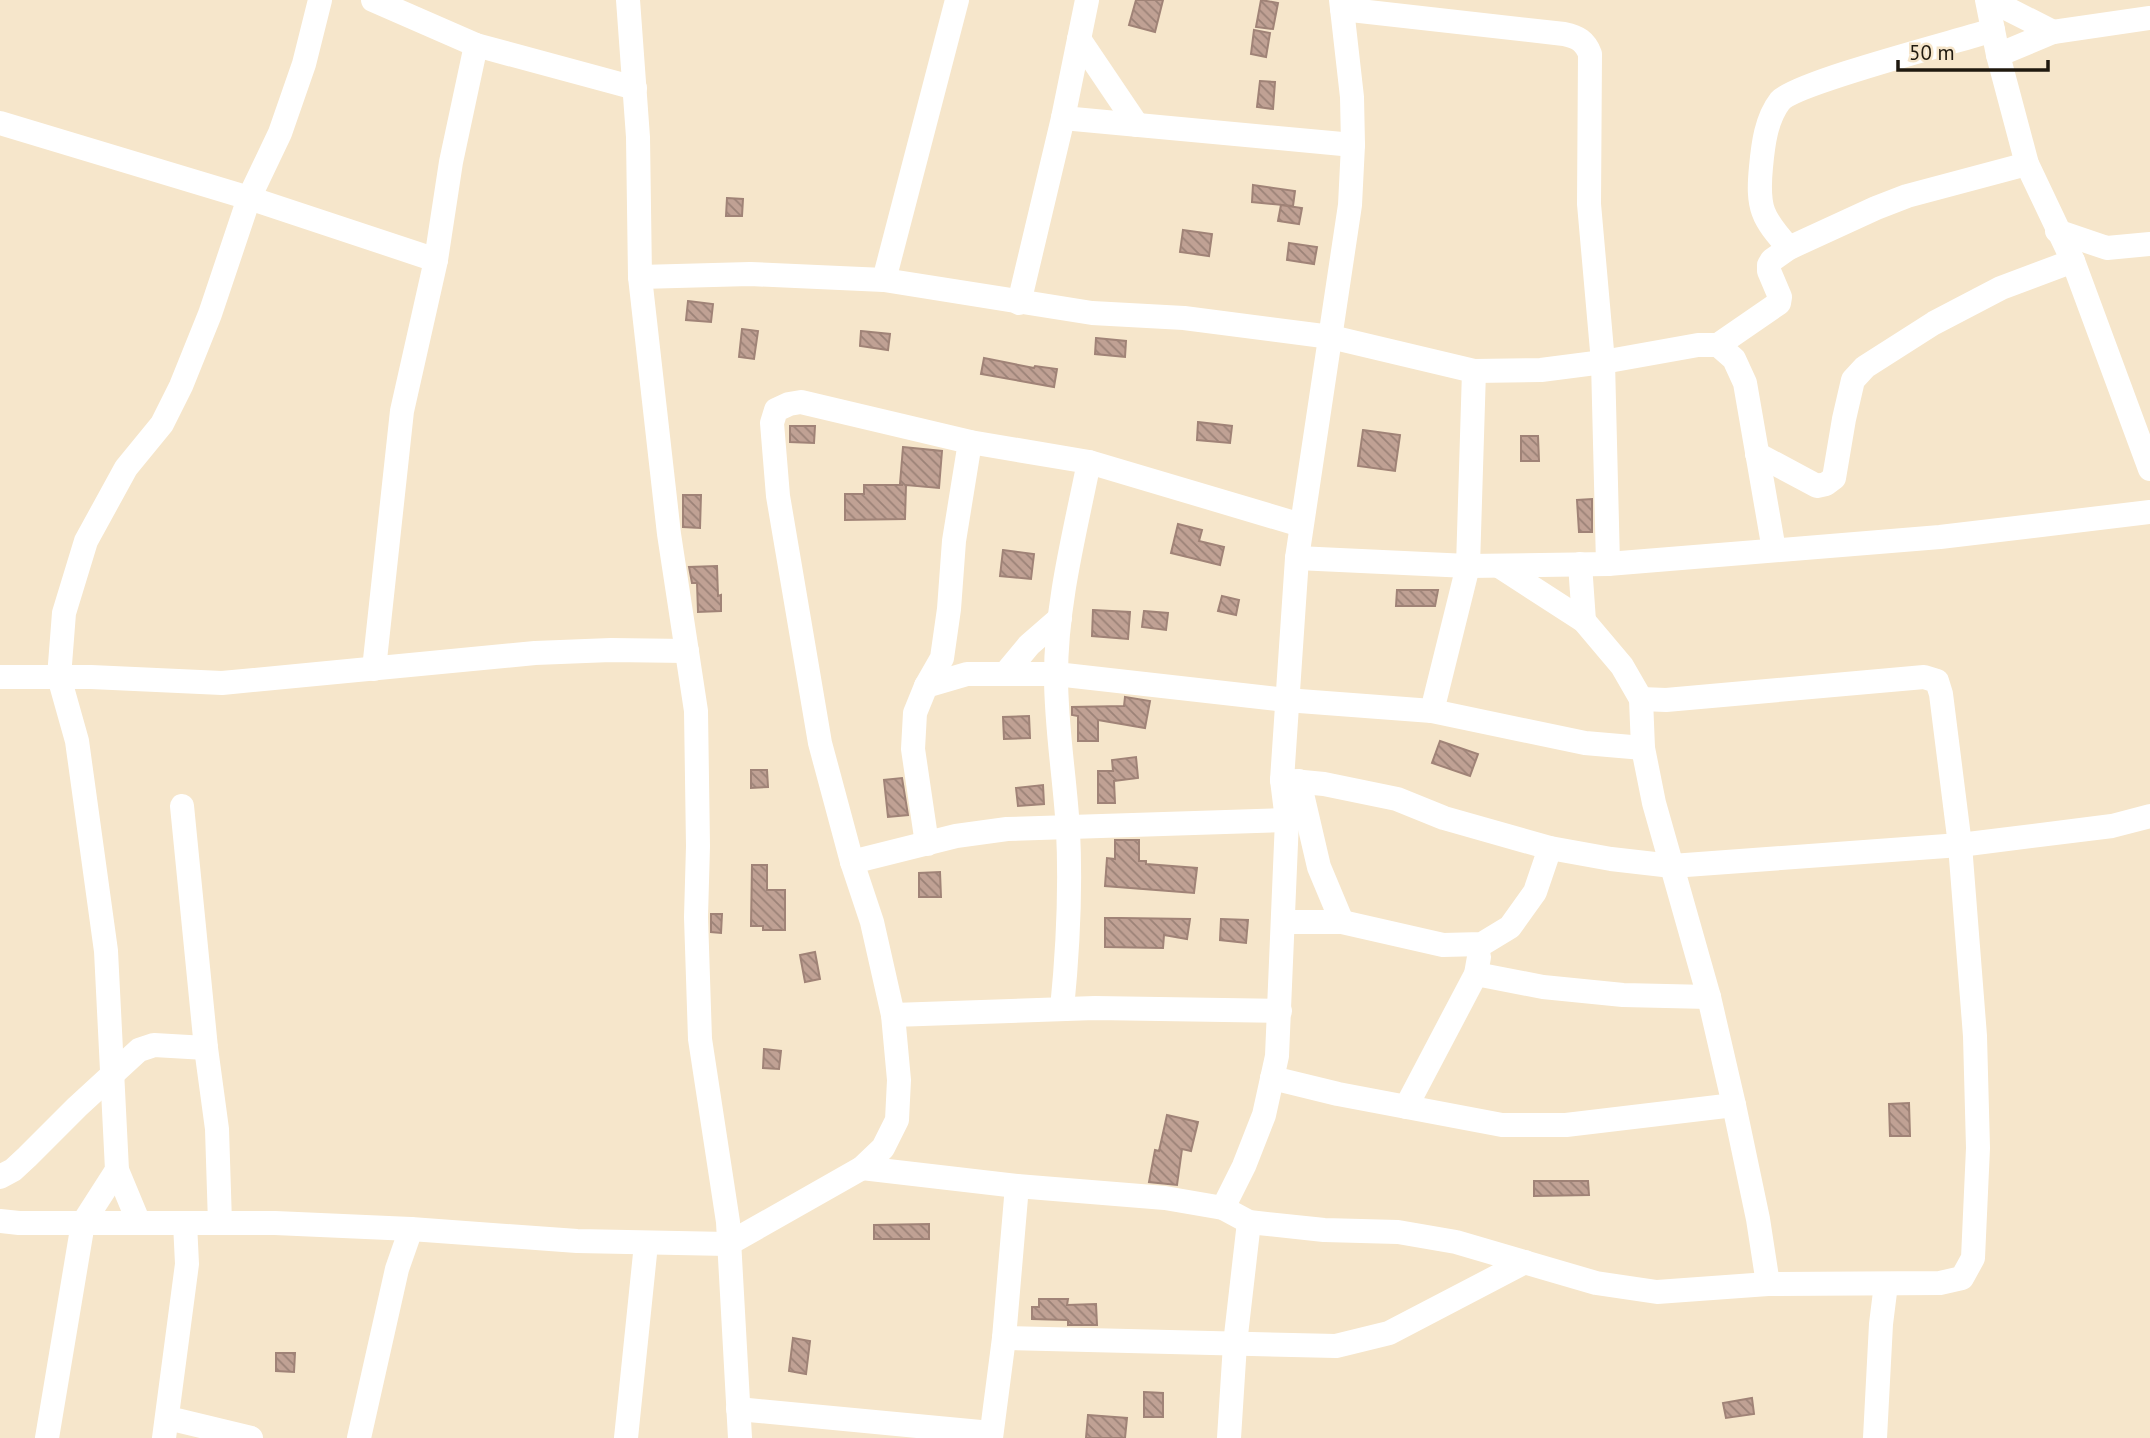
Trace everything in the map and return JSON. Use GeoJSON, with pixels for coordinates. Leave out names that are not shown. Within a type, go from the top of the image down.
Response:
{"type":"FeatureCollection","features":[{"type":"Feature","properties":{"kind":"street"},"geometry":{"type":"LineString","coordinates":[[139,1223],[117,1170],[106,951],[94,849],[77,741],[59,677],[64,613],[86,541],[126,468],[162,424],[181,386],[210,314],[249,198],[280,133],[304,64],[320,0]]}},
{"type":"Feature","properties":{"kind":"street"},"geometry":{"type":"LineString","coordinates":[[373,0],[476,45],[635,88]]}},
{"type":"Feature","properties":{"kind":"street"},"geometry":{"type":"LineString","coordinates":[[628,0],[635,88],[640,277],[669,534],[696,711],[698,846],[695,917],[700,1039],[727,1222],[740,1438]]}},
{"type":"Feature","properties":{"kind":"street"},"geometry":{"type":"LineString","coordinates":[[884,280],[957,0]]}},
{"type":"Feature","properties":{"kind":"street"},"geometry":{"type":"LineString","coordinates":[[1019,303],[1063,118],[1087,0]]}},
{"type":"Feature","properties":{"kind":"street"},"geometry":{"type":"LineString","coordinates":[[1988,0],[1998,55],[2027,164],[2075,267],[2150,470]]}},
{"type":"Feature","properties":{"kind":"street"},"geometry":{"type":"LineString","coordinates":[[1988,0],[2053,32]]}},
{"type":"Feature","properties":{"kind":"street"},"geometry":{"type":"LineString","coordinates":[[1223,1208],[1244,1166],[1264,1115],[1277,1056],[1286,820],[1290,780],[1286,700],[1297,558],[1350,205],[1352,97],[1342,4],[1564,34],[1586,43],[1590,54],[1589,204],[1604,362],[1608,564]]}},
{"type":"Feature","properties":{"kind":"street"},"geometry":{"type":"LineString","coordinates":[[1998,55],[2053,32],[2150,18]]}},
{"type":"Feature","properties":{"kind":"street"},"geometry":{"type":"LineString","coordinates":[[1789,248],[1768,225],[1762,212],[1759,186],[1763,141],[1774,110],[1782,98],[1830,78],[1993,30]]}},
{"type":"Feature","properties":{"kind":"street"},"geometry":{"type":"LineString","coordinates":[[1079,39],[1137,125]]}},
{"type":"Feature","properties":{"kind":"street"},"geometry":{"type":"LineString","coordinates":[[374,669],[402,411],[436,260],[451,162],[476,45]]}},
{"type":"Feature","properties":{"kind":"street"},"geometry":{"type":"LineString","coordinates":[[1069,86],[1102,122]]}},
{"type":"Feature","properties":{"kind":"street"},"geometry":{"type":"LineString","coordinates":[[1063,118],[1353,145]]}},
{"type":"Feature","properties":{"kind":"street"},"geometry":{"type":"LineString","coordinates":[[0,123],[249,198],[436,260]]}},
{"type":"Feature","properties":{"kind":"street"},"geometry":{"type":"LineString","coordinates":[[640,277],[750,274],[884,280],[1092,313],[1184,318],[1331,337],[1474,371],[1541,370],[1698,345],[1718,345],[1779,303],[1780,297],[1769,265],[1789,248],[1907,196],[2027,164]]}},
{"type":"Feature","properties":{"kind":"street"},"geometry":{"type":"LineString","coordinates":[[2057,231],[2107,248],[2150,244]]}},
{"type":"Feature","properties":{"kind":"street"},"geometry":{"type":"LineString","coordinates":[[1757,454],[1817,485],[1826,485],[1834,478],[1853,380],[1865,367],[1934,323],[2001,288],[2075,267],[2107,248]]}},
{"type":"Feature","properties":{"kind":"street"},"geometry":{"type":"LineString","coordinates":[[1718,345],[1734,359],[1745,383],[1774,550]]}},
{"type":"Feature","properties":{"kind":"street"},"geometry":{"type":"LineString","coordinates":[[1432,711],[1468,566],[1474,371]]}},
{"type":"Feature","properties":{"kind":"street"},"geometry":{"type":"LineString","coordinates":[[0,1221],[275,1223],[646,1244],[728,1244],[862,1168],[883,1148],[897,1121],[899,1080],[893,1014],[872,922],[852,862],[820,743],[778,496],[772,423],[776,410],[801,402],[970,442],[1089,462],[1301,525]]}},
{"type":"Feature","properties":{"kind":"street"},"geometry":{"type":"LineString","coordinates":[[927,844],[914,749],[915,713],[942,657],[954,541],[970,442]]}},
{"type":"Feature","properties":{"kind":"street"},"geometry":{"type":"LineString","coordinates":[[1062,1009],[1070,902],[1068,827],[1056,674],[1060,618],[1089,462]]}},
{"type":"Feature","properties":{"kind":"street"},"geometry":{"type":"LineString","coordinates":[[1297,558],[1468,566],[1608,564],[1940,537],[2150,513]]}},
{"type":"Feature","properties":{"kind":"street"},"geometry":{"type":"LineString","coordinates":[[1580,564],[1584,621]]}},
{"type":"Feature","properties":{"kind":"street"},"geometry":{"type":"LineString","coordinates":[[1500,566],[1584,621],[1602,639],[1622,666],[1641,699],[1643,748],[1654,803],[1709,998],[1758,1219],[1768,1284]]}},
{"type":"Feature","properties":{"kind":"street"},"geometry":{"type":"LineString","coordinates":[[1005,674],[1030,645],[1060,618]]}},
{"type":"Feature","properties":{"kind":"street"},"geometry":{"type":"LineString","coordinates":[[0,677],[222,683],[535,653],[687,651]]}},
{"type":"Feature","properties":{"kind":"street"},"geometry":{"type":"LineString","coordinates":[[942,657],[967,674]]}},
{"type":"Feature","properties":{"kind":"street"},"geometry":{"type":"LineString","coordinates":[[926,686],[967,674],[1056,674],[1286,700],[1432,711],[1585,743],[1643,748]]}},
{"type":"Feature","properties":{"kind":"street"},"geometry":{"type":"LineString","coordinates":[[862,1168],[1017,1186],[1165,1198],[1223,1208],[1249,1222],[1324,1230],[1398,1232],[1456,1242],[1597,1283],[1657,1292],[1768,1284],[1940,1283],[1962,1278],[1973,1258],[1978,1148],[1975,1036],[1960,845],[1941,694],[1937,681],[1924,677],[1666,700],[1641,699]]}},
{"type":"Feature","properties":{"kind":"street"},"geometry":{"type":"LineString","coordinates":[[1290,780],[1348,788],[1397,799],[1444,818],[1550,848],[1672,866],[1960,845],[2112,826],[2150,816]]}},
{"type":"Feature","properties":{"kind":"street"},"geometry":{"type":"LineString","coordinates":[[1290,780],[1319,867],[1342,922]]}},
{"type":"Feature","properties":{"kind":"street"},"geometry":{"type":"LineString","coordinates":[[182,806],[206,1048],[217,1129],[220,1223]]}},
{"type":"Feature","properties":{"kind":"street"},"geometry":{"type":"LineString","coordinates":[[852,862],[956,836],[1007,829],[1286,820]]}},
{"type":"Feature","properties":{"kind":"street"},"geometry":{"type":"LineString","coordinates":[[1284,922],[1342,922],[1443,945],[1482,944],[1510,927],[1535,892],[1550,848]]}},
{"type":"Feature","properties":{"kind":"street"},"geometry":{"type":"LineString","coordinates":[[1406,1107],[1476,974],[1482,944]]}},
{"type":"Feature","properties":{"kind":"street"},"geometry":{"type":"LineString","coordinates":[[1476,974],[1556,988],[1623,995],[1709,998]]}},
{"type":"Feature","properties":{"kind":"street"},"geometry":{"type":"LineString","coordinates":[[893,1014],[1062,1009],[1280,1012]]}},
{"type":"Feature","properties":{"kind":"street"},"geometry":{"type":"LineString","coordinates":[[0,1177],[13,1170],[139,1050],[154,1045],[206,1048]]}},
{"type":"Feature","properties":{"kind":"street"},"geometry":{"type":"LineString","coordinates":[[1272,1078],[1338,1094],[1502,1125],[1566,1125],[1734,1105]]}},
{"type":"Feature","properties":{"kind":"street"},"geometry":{"type":"LineString","coordinates":[[47,1438],[83,1223],[117,1170]]}},
{"type":"Feature","properties":{"kind":"street"},"geometry":{"type":"LineString","coordinates":[[738,1409],[991,1436],[1004,1338],[1017,1186]]}},
{"type":"Feature","properties":{"kind":"street"},"geometry":{"type":"LineString","coordinates":[[1229,1438],[1249,1222]]}},
{"type":"Feature","properties":{"kind":"street"},"geometry":{"type":"LineString","coordinates":[[185,1223],[187,1264],[166,1428],[251,1438]]}},
{"type":"Feature","properties":{"kind":"street"},"geometry":{"type":"LineString","coordinates":[[359,1438],[397,1269],[411,1229]]}},
{"type":"Feature","properties":{"kind":"street"},"geometry":{"type":"LineString","coordinates":[[626,1438],[646,1244]]}},
{"type":"Feature","properties":{"kind":"street"},"geometry":{"type":"LineString","coordinates":[[1004,1338],[1336,1346],[1389,1333],[1525,1262]]}},
{"type":"Feature","properties":{"kind":"street"},"geometry":{"type":"LineString","coordinates":[[1875,1438],[1881,1324],[1886,1284]]}},
{"type":"Feature","properties":{"kind":"building"},"geometry":{"type":"Polygon","coordinates":[[[1136,0],[1163,0],[1155,32],[1129,25],[1136,0]]]}},
{"type":"Feature","properties":{"kind":"building"},"geometry":{"type":"Polygon","coordinates":[[[1261,0],[1278,3],[1273,29],[1256,27],[1261,0]]]}},
{"type":"Feature","properties":{"kind":"building"},"geometry":{"type":"Polygon","coordinates":[[[1254,30],[1270,33],[1266,57],[1251,54],[1254,30]]]}},
{"type":"Feature","properties":{"kind":"building"},"geometry":{"type":"Polygon","coordinates":[[[1260,81],[1275,82],[1273,109],[1257,107],[1260,81]]]}},
{"type":"Feature","properties":{"kind":"building"},"geometry":{"type":"Polygon","coordinates":[[[1253,185],[1295,191],[1293,206],[1252,202],[1253,185]]]}},
{"type":"Feature","properties":{"kind":"building"},"geometry":{"type":"Polygon","coordinates":[[[727,198],[743,199],[742,216],[726,216],[727,198]]]}},
{"type":"Feature","properties":{"kind":"building"},"geometry":{"type":"Polygon","coordinates":[[[1281,205],[1302,208],[1299,224],[1278,221],[1281,205]]]}},
{"type":"Feature","properties":{"kind":"building"},"geometry":{"type":"Polygon","coordinates":[[[1183,230],[1212,234],[1209,256],[1180,252],[1183,230]]]}},
{"type":"Feature","properties":{"kind":"building"},"geometry":{"type":"Polygon","coordinates":[[[1289,243],[1317,247],[1314,264],[1287,260],[1289,243]]]}},
{"type":"Feature","properties":{"kind":"building"},"geometry":{"type":"Polygon","coordinates":[[[688,301],[713,304],[711,322],[686,320],[688,301]]]}},
{"type":"Feature","properties":{"kind":"building"},"geometry":{"type":"Polygon","coordinates":[[[742,329],[758,331],[754,359],[739,357],[742,329]]]}},
{"type":"Feature","properties":{"kind":"building"},"geometry":{"type":"Polygon","coordinates":[[[861,331],[890,334],[888,350],[860,346],[861,331]]]}},
{"type":"Feature","properties":{"kind":"building"},"geometry":{"type":"Polygon","coordinates":[[[1096,338],[1126,341],[1125,357],[1095,354],[1096,338]]]}},
{"type":"Feature","properties":{"kind":"building"},"geometry":{"type":"Polygon","coordinates":[[[984,358],[1034,368],[1057,369],[1054,387],[981,374],[984,358]]]}},
{"type":"Feature","properties":{"kind":"building"},"geometry":{"type":"Polygon","coordinates":[[[1198,422],[1232,426],[1230,443],[1197,440],[1198,422]]]}},
{"type":"Feature","properties":{"kind":"building"},"geometry":{"type":"Polygon","coordinates":[[[790,426],[815,426],[814,443],[790,442],[790,426]]]}},
{"type":"Feature","properties":{"kind":"building"},"geometry":{"type":"Polygon","coordinates":[[[1363,430],[1400,435],[1395,471],[1358,466],[1363,430]]]}},
{"type":"Feature","properties":{"kind":"building"},"geometry":{"type":"Polygon","coordinates":[[[1521,436],[1538,436],[1539,461],[1521,461],[1521,436]]]}},
{"type":"Feature","properties":{"kind":"building"},"geometry":{"type":"Polygon","coordinates":[[[903,447],[942,451],[939,488],[906,485],[905,519],[845,520],[845,494],[864,494],[864,485],[903,485],[900,484],[903,447]]]}},
{"type":"Feature","properties":{"kind":"building"},"geometry":{"type":"Polygon","coordinates":[[[683,495],[701,495],[700,528],[683,527],[683,495]]]}},
{"type":"Feature","properties":{"kind":"building"},"geometry":{"type":"Polygon","coordinates":[[[1592,499],[1592,532],[1579,532],[1577,500],[1592,499]]]}},
{"type":"Feature","properties":{"kind":"building"},"geometry":{"type":"Polygon","coordinates":[[[1178,524],[1202,530],[1199,541],[1224,547],[1220,565],[1171,553],[1178,524]]]}},
{"type":"Feature","properties":{"kind":"building"},"geometry":{"type":"Polygon","coordinates":[[[1003,550],[1034,554],[1031,579],[1000,576],[1003,550]]]}},
{"type":"Feature","properties":{"kind":"building"},"geometry":{"type":"Polygon","coordinates":[[[717,566],[721,611],[698,612],[697,583],[692,583],[689,567],[717,566]]]}},
{"type":"Feature","properties":{"kind":"building"},"geometry":{"type":"Polygon","coordinates":[[[1397,590],[1438,590],[1435,606],[1396,606],[1397,590]]]}},
{"type":"Feature","properties":{"kind":"building"},"geometry":{"type":"Polygon","coordinates":[[[1222,596],[1239,600],[1236,615],[1218,611],[1222,596]]]}},
{"type":"Feature","properties":{"kind":"building"},"geometry":{"type":"Polygon","coordinates":[[[1093,610],[1130,612],[1128,639],[1092,636],[1093,610]]]}},
{"type":"Feature","properties":{"kind":"building"},"geometry":{"type":"Polygon","coordinates":[[[1144,611],[1168,613],[1166,630],[1142,627],[1144,611]]]}},
{"type":"Feature","properties":{"kind":"building"},"geometry":{"type":"Polygon","coordinates":[[[1125,697],[1150,701],[1145,728],[1098,720],[1098,741],[1078,741],[1078,716],[1072,715],[1072,707],[1124,706],[1125,697]]]}},
{"type":"Feature","properties":{"kind":"building"},"geometry":{"type":"Polygon","coordinates":[[[1029,716],[1030,738],[1004,739],[1003,717],[1029,716]]]}},
{"type":"Feature","properties":{"kind":"building"},"geometry":{"type":"Polygon","coordinates":[[[1440,741],[1478,754],[1470,776],[1432,763],[1440,741]]]}},
{"type":"Feature","properties":{"kind":"building"},"geometry":{"type":"Polygon","coordinates":[[[1136,757],[1138,778],[1114,781],[1115,803],[1098,803],[1098,771],[1113,771],[1112,760],[1136,757]]]}},
{"type":"Feature","properties":{"kind":"building"},"geometry":{"type":"Polygon","coordinates":[[[751,770],[767,770],[768,787],[751,788],[751,770]]]}},
{"type":"Feature","properties":{"kind":"building"},"geometry":{"type":"Polygon","coordinates":[[[902,778],[908,815],[888,817],[884,780],[902,778]]]}},
{"type":"Feature","properties":{"kind":"building"},"geometry":{"type":"Polygon","coordinates":[[[1043,785],[1044,804],[1018,806],[1016,788],[1043,785]]]}},
{"type":"Feature","properties":{"kind":"building"},"geometry":{"type":"Polygon","coordinates":[[[1115,840],[1139,840],[1139,861],[1146,861],[1146,864],[1197,868],[1194,893],[1105,886],[1107,858],[1115,859],[1115,840]]]}},
{"type":"Feature","properties":{"kind":"building"},"geometry":{"type":"Polygon","coordinates":[[[752,865],[767,865],[767,890],[785,890],[785,930],[763,930],[763,926],[751,926],[752,865]]]}},
{"type":"Feature","properties":{"kind":"building"},"geometry":{"type":"Polygon","coordinates":[[[940,872],[941,897],[919,897],[919,873],[940,872]]]}},
{"type":"Feature","properties":{"kind":"building"},"geometry":{"type":"Polygon","coordinates":[[[711,914],[722,914],[721,933],[711,932],[711,914]]]}},
{"type":"Feature","properties":{"kind":"building"},"geometry":{"type":"Polygon","coordinates":[[[1105,918],[1190,919],[1187,939],[1164,935],[1163,948],[1105,947],[1105,918]]]}},
{"type":"Feature","properties":{"kind":"building"},"geometry":{"type":"Polygon","coordinates":[[[1221,919],[1248,920],[1246,943],[1220,940],[1221,919]]]}},
{"type":"Feature","properties":{"kind":"building"},"geometry":{"type":"Polygon","coordinates":[[[815,952],[820,979],[805,982],[800,955],[815,952]]]}},
{"type":"Feature","properties":{"kind":"building"},"geometry":{"type":"Polygon","coordinates":[[[764,1049],[781,1051],[779,1069],[763,1068],[764,1049]]]}},
{"type":"Feature","properties":{"kind":"building"},"geometry":{"type":"Polygon","coordinates":[[[1909,1103],[1910,1136],[1890,1136],[1889,1104],[1909,1103]]]}},
{"type":"Feature","properties":{"kind":"building"},"geometry":{"type":"Polygon","coordinates":[[[1167,1115],[1198,1122],[1191,1151],[1182,1149],[1177,1185],[1149,1182],[1155,1150],[1159,1151],[1167,1115]]]}},
{"type":"Feature","properties":{"kind":"building"},"geometry":{"type":"Polygon","coordinates":[[[1534,1181],[1588,1181],[1589,1195],[1534,1196],[1534,1181]]]}},
{"type":"Feature","properties":{"kind":"building"},"geometry":{"type":"Polygon","coordinates":[[[929,1224],[929,1239],[874,1239],[874,1225],[929,1224]]]}},
{"type":"Feature","properties":{"kind":"building"},"geometry":{"type":"Polygon","coordinates":[[[1039,1299],[1068,1299],[1067,1305],[1096,1304],[1097,1325],[1068,1325],[1068,1320],[1032,1319],[1032,1307],[1039,1307],[1039,1299]]]}},
{"type":"Feature","properties":{"kind":"building"},"geometry":{"type":"Polygon","coordinates":[[[793,1338],[810,1341],[806,1374],[789,1371],[793,1338]]]}},
{"type":"Feature","properties":{"kind":"building"},"geometry":{"type":"Polygon","coordinates":[[[276,1353],[295,1353],[294,1372],[276,1371],[276,1353]]]}},
{"type":"Feature","properties":{"kind":"building"},"geometry":{"type":"Polygon","coordinates":[[[1144,1392],[1163,1393],[1163,1417],[1144,1417],[1144,1392]]]}},
{"type":"Feature","properties":{"kind":"building"},"geometry":{"type":"Polygon","coordinates":[[[1752,1398],[1754,1414],[1726,1418],[1723,1403],[1752,1398]]]}},
{"type":"Feature","properties":{"kind":"building"},"geometry":{"type":"Polygon","coordinates":[[[1088,1415],[1127,1418],[1125,1438],[1086,1438],[1088,1415]]]}}]}
